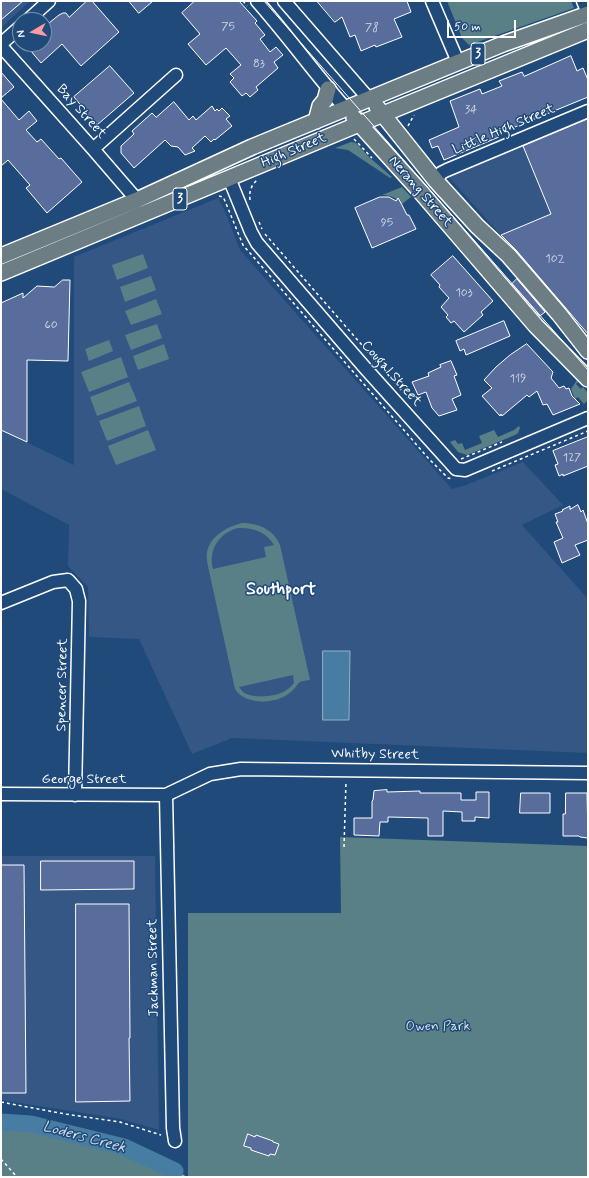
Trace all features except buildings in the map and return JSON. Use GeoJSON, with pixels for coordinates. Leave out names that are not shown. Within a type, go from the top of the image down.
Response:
{"type":"FeatureCollection","features":[{"type":"Feature","properties":{"kind":"main road","name":"High Street"},"geometry":{"type":"LineString","coordinates":[[1,256],[137,200],[227,158],[458,62],[588,13]]}},
{"type":"Feature","properties":{"kind":"main road","name":"High Street"},"geometry":{"type":"LineString","coordinates":[[1,273],[588,30]]}},
{"type":"Feature","properties":{"kind":"main road"},"geometry":{"type":"LineString","coordinates":[[316,121],[320,106],[325,100],[328,89]]}},
{"type":"Feature","properties":{"kind":"main road","name":"Nerang Street"},"geometry":{"type":"LineString","coordinates":[[369,99],[383,114],[436,181],[477,226],[509,256],[559,314],[588,351]]}},
{"type":"Feature","properties":{"kind":"main road","name":"Nerang Street"},"geometry":{"type":"LineString","coordinates":[[346,109],[419,190],[536,326],[588,379]]}},
{"type":"Feature","properties":{"kind":"street"},"geometry":{"type":"LineString","coordinates":[[37,12],[49,1]]}},
{"type":"Feature","properties":{"kind":"street","name":"Nerang Street"},"geometry":{"type":"LineString","coordinates":[[257,1],[346,109]]}},
{"type":"Feature","properties":{"kind":"street","name":"Nerang Street"},"geometry":{"type":"LineString","coordinates":[[284,1],[369,99]]}},
{"type":"Feature","properties":{"kind":"street"},"geometry":{"type":"LineString","coordinates":[[583,1],[588,13]]}},
{"type":"Feature","properties":{"kind":"street"},"geometry":{"type":"LineString","coordinates":[[436,2],[458,62]]}},
{"type":"Feature","properties":{"kind":"street"},"geometry":{"type":"LineString","coordinates":[[1,45],[12,35]]}},
{"type":"Feature","properties":{"kind":"street","name":"Bay Street"},"geometry":{"type":"LineString","coordinates":[[1,45],[137,200]]}},
{"type":"Feature","properties":{"kind":"street"},"geometry":{"type":"LineString","coordinates":[[93,149],[176,75]]}},
{"type":"Feature","properties":{"kind":"street","name":"Little High Street"},"geometry":{"type":"LineString","coordinates":[[436,181],[446,170],[588,111]]}},
{"type":"Feature","properties":{"kind":"street","name":"Cougal Street"},"geometry":{"type":"LineString","coordinates":[[229,178],[257,243],[366,369],[456,469],[465,470],[588,418]]}},
{"type":"Feature","properties":{"kind":"street","name":"Spencer Street"},"geometry":{"type":"LineString","coordinates":[[1,603],[53,582],[68,580],[76,589],[79,601],[76,795]]}},
{"type":"Feature","properties":{"kind":"street","name":"Whitby Street"},"geometry":{"type":"LineString","coordinates":[[166,795],[210,774],[241,769],[588,773]]}},
{"type":"Feature","properties":{"kind":"street","name":"George Street"},"geometry":{"type":"LineString","coordinates":[[1,794],[166,795]]}},
{"type":"Feature","properties":{"kind":"street","name":"Jackman Street"},"geometry":{"type":"LineString","coordinates":[[166,795],[173,1128],[175,1141]]}},
{"type":"Feature","properties":{"kind":"path"},"geometry":{"type":"LineString","coordinates":[[249,193],[250,200]]}},
{"type":"Feature","properties":{"kind":"path"},"geometry":{"type":"LineString","coordinates":[[259,222],[264,233],[412,402]]}},
{"type":"Feature","properties":{"kind":"path"},"geometry":{"type":"LineString","coordinates":[[461,459],[503,441]]}},
{"type":"Feature","properties":{"kind":"path"},"geometry":{"type":"LineString","coordinates":[[344,847],[347,770]]}},
{"type":"Feature","properties":{"kind":"path"},"geometry":{"type":"LineString","coordinates":[[1,1102],[65,1114],[120,1122],[161,1135]]}},
{"type":"Feature","properties":{"kind":"path"},"geometry":{"type":"LineString","coordinates":[[1,1159],[17,1177]]}},
{"type":"Feature","properties":{"kind":"shaded area"},"geometry":{"type":"Polygon","coordinates":[[[1,1],[30,1],[18,12],[12,12],[12,18],[2,27],[1,1]]]}},
{"type":"Feature","properties":{"kind":"shaded area"},"geometry":{"type":"Polygon","coordinates":[[[588,118],[588,334],[449,177],[588,118]]]}},
{"type":"Feature","properties":{"kind":"shaded area"},"geometry":{"type":"Polygon","coordinates":[[[218,198],[224,209],[240,250],[452,489],[466,485],[523,462],[563,505],[522,525],[588,599],[588,753],[232,738],[192,754],[139,639],[89,637],[88,587],[68,566],[69,525],[1,489],[1,430],[74,465],[74,257],[218,198]]]}},
{"type":"Feature","properties":{"kind":"shaded area"},"geometry":{"type":"Polygon","coordinates":[[[323,651],[350,651],[349,720],[323,720],[323,651]]]}},
{"type":"Feature","properties":{"kind":"shaded area"},"geometry":{"type":"Polygon","coordinates":[[[1,856],[155,856],[159,1130],[121,1119],[1,1100],[1,856]]]}},
{"type":"Feature","properties":{"kind":"green space"},"geometry":{"type":"Polygon","coordinates":[[[447,1],[571,1],[574,8],[469,45],[462,38],[447,1]]]}},
{"type":"Feature","properties":{"kind":"green space"},"geometry":{"type":"Polygon","coordinates":[[[351,142],[356,143],[369,157],[392,177],[390,178],[348,150],[335,148],[351,142]]]}},
{"type":"Feature","properties":{"kind":"green space"},"geometry":{"type":"Polygon","coordinates":[[[402,187],[411,197],[402,204],[393,197],[382,195],[402,187]]]}},
{"type":"Feature","properties":{"kind":"green space"},"geometry":{"type":"Polygon","coordinates":[[[143,254],[148,268],[117,280],[112,265],[143,254]]]}},
{"type":"Feature","properties":{"kind":"green space"},"geometry":{"type":"Polygon","coordinates":[[[151,276],[156,290],[125,302],[120,287],[151,276]]]}},
{"type":"Feature","properties":{"kind":"green space"},"geometry":{"type":"Polygon","coordinates":[[[156,299],[162,314],[131,325],[125,311],[156,299]]]}},
{"type":"Feature","properties":{"kind":"green space"},"geometry":{"type":"Polygon","coordinates":[[[157,324],[162,338],[131,350],[125,335],[157,324]]]}},
{"type":"Feature","properties":{"kind":"green space"},"geometry":{"type":"Polygon","coordinates":[[[109,340],[113,351],[89,361],[85,349],[109,340]]]}},
{"type":"Feature","properties":{"kind":"green space"},"geometry":{"type":"Polygon","coordinates":[[[164,344],[169,359],[138,370],[133,356],[164,344]]]}},
{"type":"Feature","properties":{"kind":"green space"},"geometry":{"type":"Polygon","coordinates":[[[121,357],[128,377],[89,392],[81,372],[121,357]]]}},
{"type":"Feature","properties":{"kind":"green space"},"geometry":{"type":"Polygon","coordinates":[[[577,380],[578,382],[576,384],[581,389],[583,387],[588,393],[588,400],[584,404],[578,397],[575,399],[571,389],[577,380]]]}},
{"type":"Feature","properties":{"kind":"green space"},"geometry":{"type":"Polygon","coordinates":[[[129,382],[137,401],[97,416],[90,397],[129,382]]]}},
{"type":"Feature","properties":{"kind":"green space"},"geometry":{"type":"Polygon","coordinates":[[[139,406],[146,426],[107,441],[99,421],[139,406]]]}},
{"type":"Feature","properties":{"kind":"green space"},"geometry":{"type":"Polygon","coordinates":[[[519,426],[520,428],[518,433],[515,435],[467,455],[458,452],[450,442],[455,440],[458,444],[462,443],[465,450],[482,443],[479,436],[494,430],[498,437],[514,430],[519,426]]]}},
{"type":"Feature","properties":{"kind":"green space"},"geometry":{"type":"Polygon","coordinates":[[[148,430],[156,450],[116,465],[108,446],[148,430]]]}},
{"type":"Feature","properties":{"kind":"green space"},"geometry":{"type":"Polygon","coordinates":[[[248,523],[264,528],[277,539],[280,545],[310,680],[298,683],[288,694],[275,700],[249,700],[239,694],[235,689],[207,562],[207,552],[216,536],[225,529],[248,523]],[[238,528],[225,534],[216,543],[212,555],[213,569],[266,557],[264,547],[274,545],[271,540],[259,531],[249,528],[238,528]],[[293,675],[239,687],[243,692],[252,696],[276,695],[286,690],[294,683],[293,675]]]}},
{"type":"Feature","properties":{"kind":"green space","name":"Owen Park"},"geometry":{"type":"Polygon","coordinates":[[[340,837],[588,846],[588,1177],[188,1177],[188,913],[341,913],[340,837]]]}},
{"type":"Feature","properties":{"kind":"green space"},"geometry":{"type":"Polygon","coordinates":[[[1,1122],[31,1124],[124,1147],[175,1171],[184,1177],[1,1177],[1,1122]]]}},
{"type":"Feature","properties":{"kind":"waterway","name":"Loders Creek"},"geometry":{"type":"LineString","coordinates":[[1,1122],[31,1124],[124,1147],[175,1171]]}},
{"type":"Feature","properties":{"kind":"waterway","name":"Loders Creek"},"geometry":{"type":"LineString","coordinates":[[175,1171],[184,1177]]}},
{"type":"Feature","properties":{"kind":"tram line"},"geometry":{"type":"LineString","coordinates":[[264,1],[588,370]]}},
{"type":"Feature","properties":{"kind":"district","name":"Southport"},"geometry":{"type":"Point","coordinates":[281,590]}}]}
